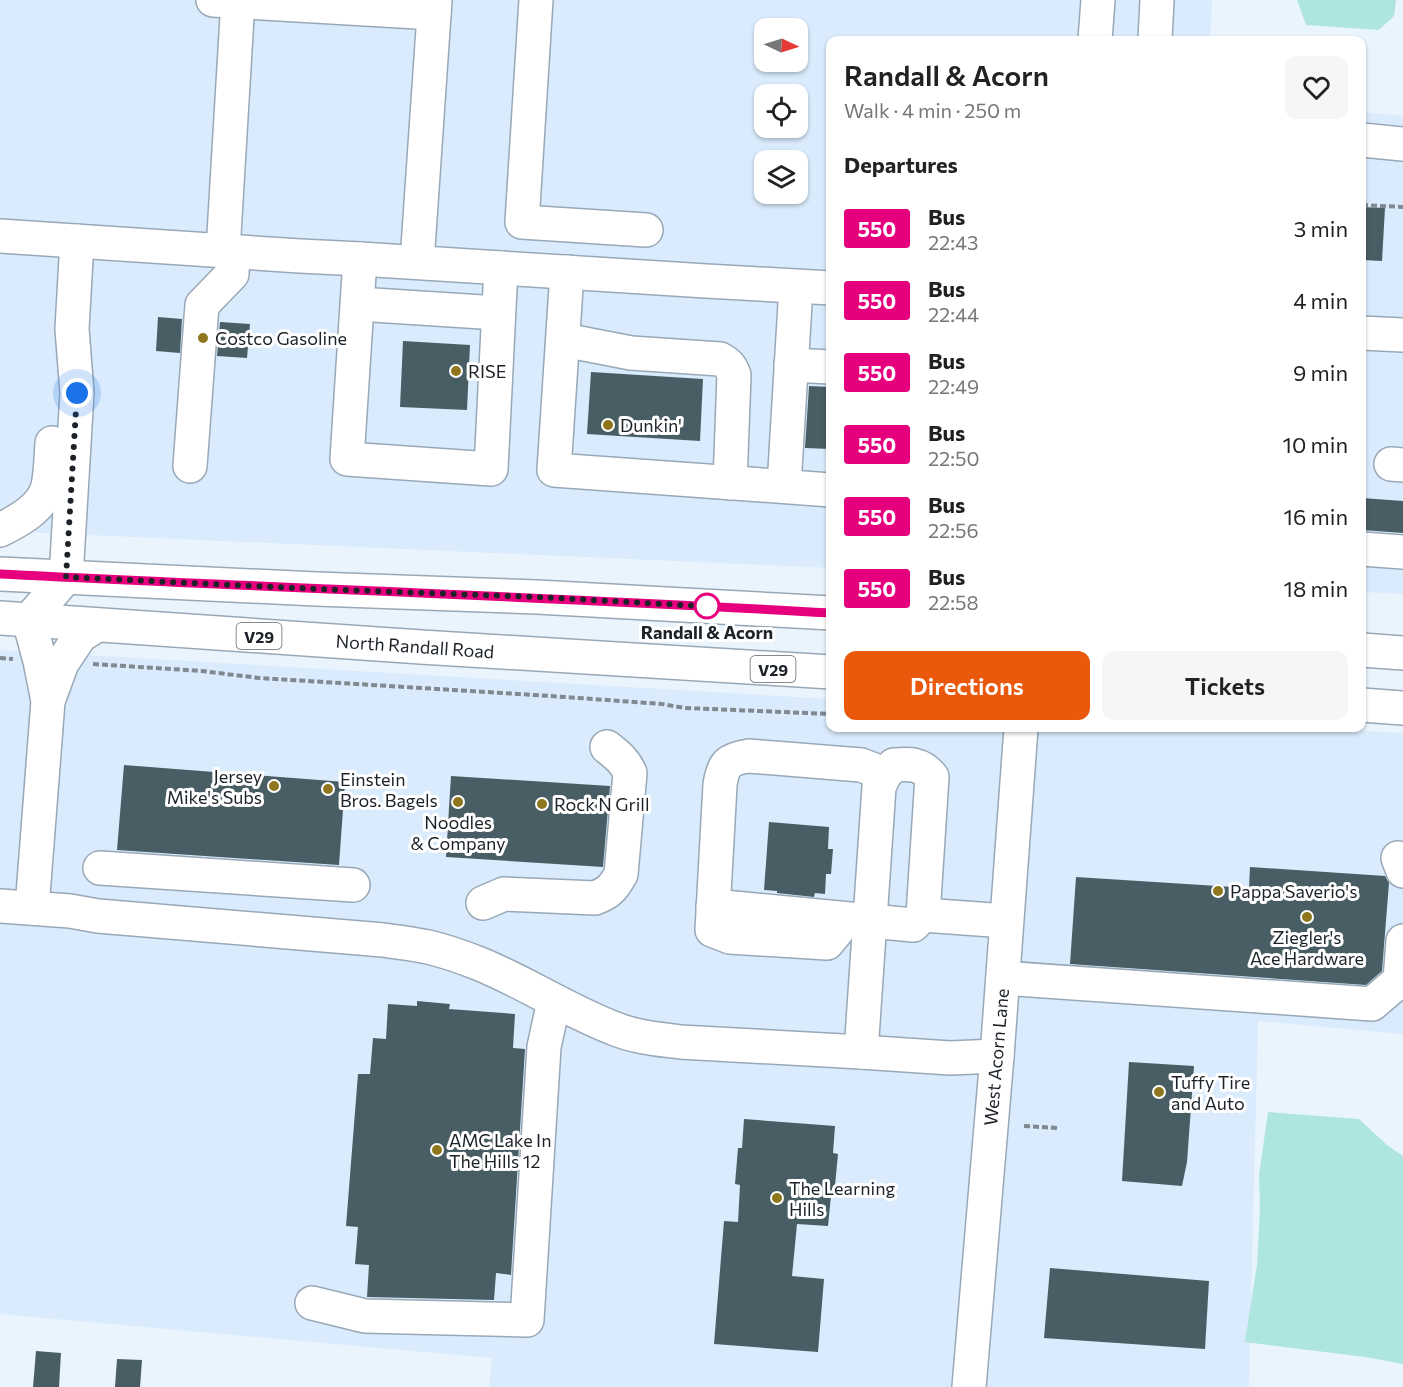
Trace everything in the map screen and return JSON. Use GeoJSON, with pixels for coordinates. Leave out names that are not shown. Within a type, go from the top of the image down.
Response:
{"type":"FeatureCollection","features":[{"type":"Feature","properties":{"kind":"main road"},"geometry":{"type":"LineString","coordinates":[[190,466],[202,305],[232,274],[228,252],[230,0],[435,7],[417,262]]}},
{"type":"Feature","properties":{"kind":"main road"},"geometry":{"type":"LineString","coordinates":[[536,0],[522,222],[646,230]]}},
{"type":"Feature","properties":{"kind":"main road"},"geometry":{"type":"LineString","coordinates":[[1095,36],[1098,0]]}},
{"type":"Feature","properties":{"kind":"main road"},"geometry":{"type":"LineString","coordinates":[[1155,36],[1157,0]]}},
{"type":"Feature","properties":{"kind":"main road"},"geometry":{"type":"LineString","coordinates":[[1366,140],[1403,144]]}},
{"type":"Feature","properties":{"kind":"main road"},"geometry":{"type":"LineString","coordinates":[[0,236],[826,288]]}},
{"type":"Feature","properties":{"kind":"main road"},"geometry":{"type":"LineString","coordinates":[[51,662],[14,619],[66,577],[77,393],[72,329],[77,241]]}},
{"type":"Feature","properties":{"kind":"main road"},"geometry":{"type":"LineString","coordinates":[[360,259],[347,459],[491,469],[501,268]]}},
{"type":"Feature","properties":{"kind":"main road"},"geometry":{"type":"LineString","coordinates":[[567,272],[554,470],[826,490]]}},
{"type":"Feature","properties":{"kind":"main road"},"geometry":{"type":"LineString","coordinates":[[784,486],[796,287]]}},
{"type":"Feature","properties":{"kind":"main road"},"geometry":{"type":"LineString","coordinates":[[358,304],[498,313]]}},
{"type":"Feature","properties":{"kind":"main road"},"geometry":{"type":"LineString","coordinates":[[0,530],[37,506],[48,488],[56,387],[72,329]]}},
{"type":"Feature","properties":{"kind":"main road"},"geometry":{"type":"LineString","coordinates":[[1366,333],[1403,335]]}},
{"type":"Feature","properties":{"kind":"main road"},"geometry":{"type":"LineString","coordinates":[[564,340],[624,352],[720,359],[727,363],[734,375],[729,483]]}},
{"type":"Feature","properties":{"kind":"main road"},"geometry":{"type":"LineString","coordinates":[[577,472],[581,376],[585,364],[624,352]]}},
{"type":"Feature","properties":{"kind":"main road"},"geometry":{"type":"LineString","coordinates":[[791,365],[826,367]]}},
{"type":"Feature","properties":{"kind":"main road"},"geometry":{"type":"LineString","coordinates":[[1366,549],[1403,552]]}},
{"type":"Feature","properties":{"kind":"main road"},"geometry":{"type":"LineString","coordinates":[[0,574],[537,597],[826,613]]}},
{"type":"Feature","properties":{"kind":"main road","name":"North Randall Road"},"geometry":{"type":"LineString","coordinates":[[14,619],[826,672]]}},
{"type":"Feature","properties":{"kind":"main road"},"geometry":{"type":"LineString","coordinates":[[97,625],[80,636],[51,662],[48,701],[16,907],[383,940],[430,947],[479,964],[554,1001],[636,1036],[680,1042],[950,1058],[997,1056]]}},
{"type":"Feature","properties":{"kind":"main road"},"geometry":{"type":"LineString","coordinates":[[1366,650],[1403,653]]}},
{"type":"Feature","properties":{"kind":"main road"},"geometry":{"type":"LineString","coordinates":[[1366,705],[1403,708]]}},
{"type":"Feature","properties":{"kind":"main road","name":"West Acorn Lane"},"geometry":{"type":"LineString","coordinates":[[969,1387],[997,1056],[1021,732]]}},
{"type":"Feature","properties":{"kind":"main road"},"geometry":{"type":"LineString","coordinates":[[483,903],[504,894],[595,898],[606,895],[615,884],[621,874],[630,773],[627,765],[607,747]]}},
{"type":"Feature","properties":{"kind":"main road"},"geometry":{"type":"LineString","coordinates":[[861,1052],[858,921],[879,787],[885,774],[894,765],[913,764],[925,769],[932,777],[923,915],[913,925],[858,921],[713,906],[720,785],[726,763],[737,757],[749,756],[861,765],[885,774]]}},
{"type":"Feature","properties":{"kind":"main road"},"geometry":{"type":"LineString","coordinates":[[100,868],[353,885]]}},
{"type":"Feature","properties":{"kind":"main road"},"geometry":{"type":"LineString","coordinates":[[923,915],[1006,921]]}},
{"type":"Feature","properties":{"kind":"main road"},"geometry":{"type":"LineString","coordinates":[[1003,978],[1372,1004],[1400,980],[1403,941]]}},
{"type":"Feature","properties":{"kind":"main road"},"geometry":{"type":"LineString","coordinates":[[312,1303],[365,1316],[527,1320],[544,1047],[554,1001]]}},
{"type":"Feature","properties":{"kind":"path"},"geometry":{"type":"LineString","coordinates":[[1366,205],[1403,207]]}},
{"type":"Feature","properties":{"kind":"path"},"geometry":{"type":"LineString","coordinates":[[0,658],[202,670],[259,678],[551,696],[662,704],[685,708],[826,714]]}},
{"type":"Feature","properties":{"kind":"path"},"geometry":{"type":"LineString","coordinates":[[1024,1126],[1058,1128]]}},
{"type":"Feature","properties":{"kind":"shaded area"},"geometry":{"type":"Polygon","coordinates":[[[0,0],[1212,0],[1210,36],[826,36],[826,568],[0,531],[0,0]]]}},
{"type":"Feature","properties":{"kind":"shaded area"},"geometry":{"type":"Polygon","coordinates":[[[1297,0],[1396,0],[1394,16],[1379,30],[1306,25],[1297,0]]]}},
{"type":"Feature","properties":{"kind":"shaded area"},"geometry":{"type":"Polygon","coordinates":[[[1366,112],[1403,116],[1403,594],[1366,592],[1366,112]]]}},
{"type":"Feature","properties":{"kind":"shaded area"},"geometry":{"type":"Polygon","coordinates":[[[0,650],[826,699],[826,732],[1366,731],[1403,733],[1403,1034],[1258,1021],[1249,1387],[489,1387],[492,1358],[0,1314],[0,650]]]}},
{"type":"Feature","properties":{"kind":"shaded area"},"geometry":{"type":"Polygon","coordinates":[[[1268,1112],[1359,1119],[1387,1145],[1403,1156],[1403,1364],[1245,1342],[1257,1264],[1259,1175],[1268,1112]]]}},
{"type":"Feature","properties":{"kind":"building"},"geometry":{"type":"Polygon","coordinates":[[[1366,207],[1385,208],[1382,261],[1366,260],[1366,207]]]}},
{"type":"Feature","properties":{"kind":"building"},"geometry":{"type":"Polygon","coordinates":[[[158,317],[182,319],[180,353],[156,351],[158,317]]]}},
{"type":"Feature","properties":{"kind":"building"},"geometry":{"type":"Polygon","coordinates":[[[220,322],[250,324],[247,358],[217,356],[220,322]]]}},
{"type":"Feature","properties":{"kind":"building"},"geometry":{"type":"Polygon","coordinates":[[[403,341],[470,345],[467,410],[400,407],[403,341]]]}},
{"type":"Feature","properties":{"kind":"building"},"geometry":{"type":"Polygon","coordinates":[[[591,372],[703,379],[700,441],[587,434],[591,372]]]}},
{"type":"Feature","properties":{"kind":"building"},"geometry":{"type":"Polygon","coordinates":[[[809,386],[826,387],[826,449],[805,448],[809,386]]]}},
{"type":"Feature","properties":{"kind":"building"},"geometry":{"type":"Polygon","coordinates":[[[1366,498],[1403,501],[1403,533],[1366,530],[1366,498]]]}},
{"type":"Feature","properties":{"kind":"building"},"geometry":{"type":"Polygon","coordinates":[[[124,765],[345,782],[339,865],[117,850],[124,765]]]}},
{"type":"Feature","properties":{"kind":"building"},"geometry":{"type":"Polygon","coordinates":[[[451,776],[610,786],[603,867],[446,857],[451,776]]]}},
{"type":"Feature","properties":{"kind":"building"},"geometry":{"type":"Polygon","coordinates":[[[769,822],[829,827],[828,849],[833,849],[831,874],[826,874],[825,894],[815,893],[814,897],[764,890],[769,822]]]}},
{"type":"Feature","properties":{"kind":"building"},"geometry":{"type":"Polygon","coordinates":[[[1250,867],[1385,876],[1389,883],[1382,971],[1366,985],[1070,964],[1076,877],[1249,888],[1250,867]]]}},
{"type":"Feature","properties":{"kind":"building","name":"AMC Lake In The Hills 12"},"geometry":{"type":"Polygon","coordinates":[[[417,1001],[450,1004],[449,1009],[515,1014],[513,1048],[525,1049],[511,1275],[496,1273],[494,1300],[367,1297],[369,1265],[355,1264],[358,1227],[346,1226],[358,1074],[370,1074],[373,1038],[386,1039],[388,1004],[417,1006],[417,1001]]]}},
{"type":"Feature","properties":{"kind":"building"},"geometry":{"type":"Polygon","coordinates":[[[1129,1062],[1194,1066],[1187,1162],[1182,1186],[1122,1181],[1129,1062]]]}},
{"type":"Feature","properties":{"kind":"building"},"geometry":{"type":"Polygon","coordinates":[[[744,1119],[835,1126],[833,1153],[838,1154],[834,1196],[831,1196],[828,1226],[797,1224],[792,1276],[824,1279],[818,1352],[714,1344],[724,1221],[738,1222],[740,1185],[735,1184],[738,1148],[742,1148],[744,1119]]]}},
{"type":"Feature","properties":{"kind":"building"},"geometry":{"type":"Polygon","coordinates":[[[1050,1268],[1209,1281],[1205,1349],[1044,1338],[1050,1268]]]}},
{"type":"Feature","properties":{"kind":"building"},"geometry":{"type":"Polygon","coordinates":[[[36,1351],[61,1353],[59,1387],[33,1387],[36,1351]]]}},
{"type":"Feature","properties":{"kind":"building"},"geometry":{"type":"Polygon","coordinates":[[[117,1359],[142,1360],[140,1387],[115,1387],[117,1359]]]}},
{"type":"Feature","properties":{"kind":"bus line","name":"550"},"geometry":{"type":"LineString","coordinates":[[0,574],[537,597],[826,613]]}},
{"type":"Feature","properties":{"kind":"place","name":"Costco Gasoline"},"geometry":{"type":"Point","coordinates":[203,338]}},
{"type":"Feature","properties":{"kind":"place","name":"RISE"},"geometry":{"type":"Point","coordinates":[456,371]}},
{"type":"Feature","properties":{"kind":"place","name":"Dunkin'"},"geometry":{"type":"Point","coordinates":[608,425]}},
{"type":"Feature","properties":{"kind":"place","name":"Randall & Acorn"},"geometry":{"type":"Point","coordinates":[707,606]}},
{"type":"Feature","properties":{"kind":"place","name":"Jersey Mike's Subs"},"geometry":{"type":"Point","coordinates":[274,786]}},
{"type":"Feature","properties":{"kind":"place","name":"Einstein Bros. Bagels"},"geometry":{"type":"Point","coordinates":[328,789]}},
{"type":"Feature","properties":{"kind":"place","name":"Noodles & Company"},"geometry":{"type":"Point","coordinates":[458,802]}},
{"type":"Feature","properties":{"kind":"place","name":"Rock N Grill"},"geometry":{"type":"Point","coordinates":[542,804]}},
{"type":"Feature","properties":{"kind":"place","name":"Pappa Saverio's"},"geometry":{"type":"Point","coordinates":[1218,891]}},
{"type":"Feature","properties":{"kind":"place","name":"Ziegler's Ace Hardware"},"geometry":{"type":"Point","coordinates":[1307,917]}},
{"type":"Feature","properties":{"kind":"place","name":"Tuffy Tire and Auto"},"geometry":{"type":"Point","coordinates":[1159,1092]}},
{"type":"Feature","properties":{"kind":"place","name":"AMC Lake In The Hills 12"},"geometry":{"type":"Point","coordinates":[437,1150]}},
{"type":"Feature","properties":{"kind":"place","name":"The Learning Hills"},"geometry":{"type":"Point","coordinates":[777,1198]}},
{"type":"Feature","properties":{"kind":"route"},"geometry":{"type":"LineString","coordinates":[[77,393],[66,577],[718,607],[707,606]]}}]}
